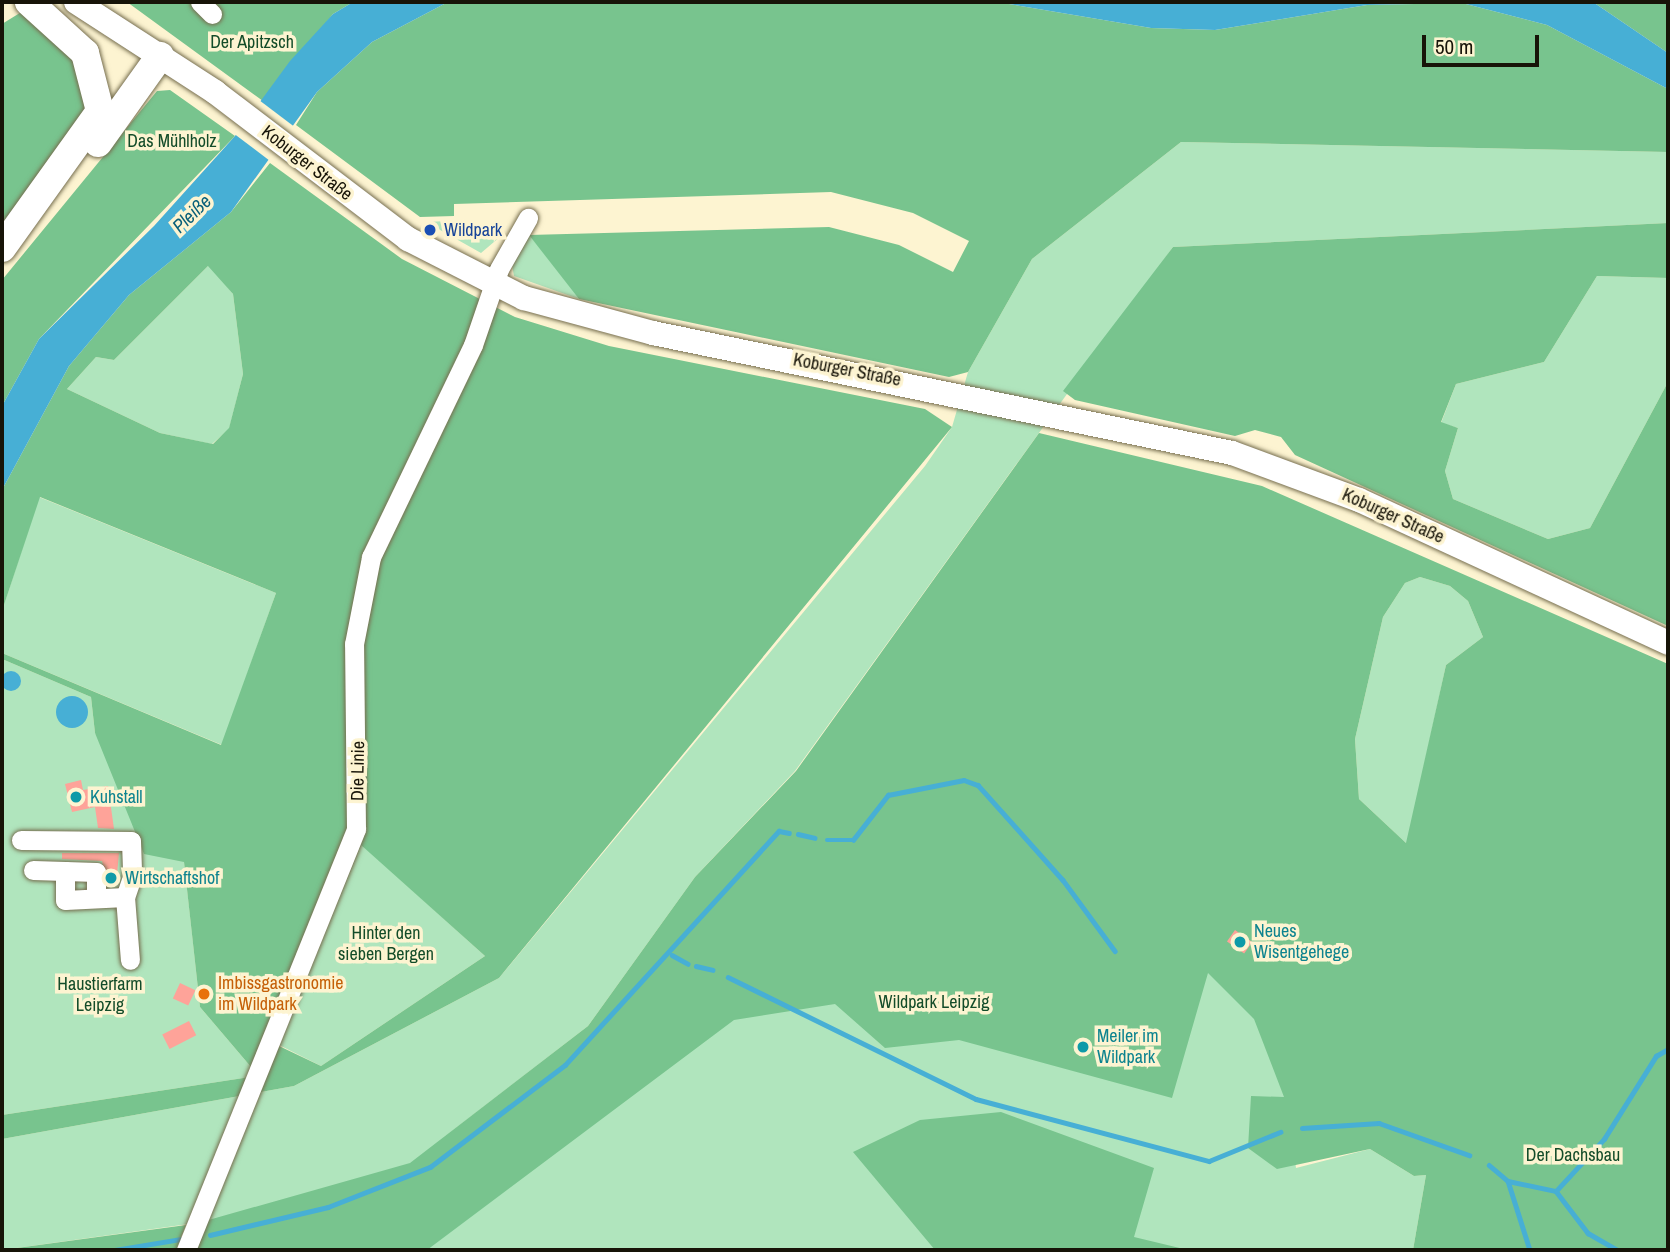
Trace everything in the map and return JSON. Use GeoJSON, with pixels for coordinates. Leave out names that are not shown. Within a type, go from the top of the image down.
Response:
{"type":"FeatureCollection","features":[{"type":"Feature","properties":{"kind":"highway"},"geometry":{"type":"LineString","coordinates":[[29,2],[85,53],[100,111]]}},
{"type":"Feature","properties":{"kind":"highway"},"geometry":{"type":"LineString","coordinates":[[2,248],[100,111],[153,51]]}},
{"type":"Feature","properties":{"kind":"highway"},"geometry":{"type":"LineString","coordinates":[[2,267],[153,51]]}},
{"type":"Feature","properties":{"kind":"main road","name":"Koburger Straße"},"geometry":{"type":"LineString","coordinates":[[91,5],[215,92],[408,239],[494,286],[653,333],[942,388],[1067,415],[1285,471],[1668,643]]}},
{"type":"Feature","properties":{"kind":"lane","name":"Die Linie"},"geometry":{"type":"LineString","coordinates":[[186,1250],[344,868],[356,829],[354,644],[371,557],[494,286],[528,218]]}},
{"type":"Feature","properties":{"kind":"lane"},"geometry":{"type":"LineString","coordinates":[[21,840],[131,841],[132,877],[125,897],[130,960]]}},
{"type":"Feature","properties":{"kind":"lane"},"geometry":{"type":"LineString","coordinates":[[33,870],[96,872],[96,898]]}},
{"type":"Feature","properties":{"kind":"lane"},"geometry":{"type":"LineString","coordinates":[[65,871],[65,900],[125,897]]}},
{"type":"Feature","properties":{"kind":"green space","name":"Der Apitzsch"},"geometry":{"type":"Polygon","coordinates":[[[127,2],[353,2],[333,14],[263,101],[127,2]]]}},
{"type":"Feature","properties":{"kind":"green space"},"geometry":{"type":"Polygon","coordinates":[[[448,2],[997,2],[1151,28],[1215,30],[1367,5],[1462,3],[1547,25],[1668,89],[1668,152],[1181,142],[1032,259],[968,372],[949,377],[579,299],[529,235],[829,227],[899,245],[953,272],[969,241],[913,213],[831,192],[454,204],[454,216],[420,217],[296,125],[317,92],[372,42],[448,2]]]}},
{"type":"Feature","properties":{"kind":"green space"},"geometry":{"type":"Polygon","coordinates":[[[1593,2],[1668,2],[1668,53],[1593,2]]]}},
{"type":"Feature","properties":{"kind":"green space","name":"Das Mühlholz"},"geometry":{"type":"Polygon","coordinates":[[[23,11],[76,59],[87,100],[83,117],[2,234],[2,24],[23,11]]]}},
{"type":"Feature","properties":{"kind":"green space","name":"Das Mühlholz"},"geometry":{"type":"Polygon","coordinates":[[[170,90],[235,136],[39,339],[2,406],[2,280],[157,91],[170,90]]]}},
{"type":"Feature","properties":{"kind":"green space","name":"Wildpark Leipzig"},"geometry":{"type":"Polygon","coordinates":[[[1181,142],[1668,152],[1668,223],[1173,247],[795,771],[695,877],[588,1026],[439,1141],[586,1032],[1263,903],[1296,1168],[1370,1149],[1414,1176],[1426,1175],[1413,1250],[133,1250],[176,1245],[196,1223],[2,1250],[2,1139],[294,1086],[499,978],[925,466],[952,427],[968,372],[1032,259],[1181,142]]]}},
{"type":"Feature","properties":{"kind":"green space"},"geometry":{"type":"Polygon","coordinates":[[[270,163],[402,259],[515,317],[609,346],[925,409],[952,427],[499,978],[294,1086],[2,1139],[2,1115],[250,1077],[251,1067],[200,1007],[184,862],[144,854],[95,733],[91,697],[2,659],[2,653],[221,745],[276,593],[40,497],[2,611],[2,490],[69,366],[129,295],[231,212],[270,163]],[[208,266],[114,360],[96,357],[67,389],[160,433],[213,444],[229,428],[243,374],[233,294],[208,266]],[[361,845],[279,1046],[321,1066],[485,956],[361,845]]]}},
{"type":"Feature","properties":{"kind":"green space"},"geometry":{"type":"Polygon","coordinates":[[[448,221],[449,228],[461,227],[462,237],[501,236],[481,253],[426,222],[448,221]]]}},
{"type":"Feature","properties":{"kind":"green space"},"geometry":{"type":"Polygon","coordinates":[[[1668,223],[1668,278],[1597,276],[1544,362],[1456,384],[1441,422],[1458,428],[1445,471],[1453,499],[1548,539],[1590,528],[1668,382],[1668,626],[1295,455],[1281,437],[1255,430],[1235,436],[1075,400],[1063,391],[1173,247],[1668,223]]]}},
{"type":"Feature","properties":{"kind":"green space"},"geometry":{"type":"Polygon","coordinates":[[[529,235],[565,276],[579,299],[514,276],[512,265],[529,235]]]}},
{"type":"Feature","properties":{"kind":"green space"},"geometry":{"type":"Polygon","coordinates":[[[209,265],[233,294],[243,374],[229,429],[212,444],[160,433],[67,389],[96,357],[114,360],[209,265]]]}},
{"type":"Feature","properties":{"kind":"green space"},"geometry":{"type":"Polygon","coordinates":[[[1597,276],[1668,278],[1668,382],[1590,528],[1548,539],[1453,499],[1445,471],[1458,428],[1441,423],[1456,384],[1544,362],[1597,276]]]}},
{"type":"Feature","properties":{"kind":"green space"},"geometry":{"type":"Polygon","coordinates":[[[1039,433],[1262,486],[1668,664],[1668,1250],[1413,1250],[1426,1175],[1414,1176],[1370,1149],[1277,1169],[1248,1148],[1251,1096],[1284,1097],[1254,1019],[1208,973],[1172,1098],[959,1040],[885,1048],[835,1004],[734,1020],[427,1250],[193,1250],[205,1221],[410,1163],[588,1026],[695,877],[796,771],[1039,433]],[[1420,577],[1405,583],[1383,617],[1355,739],[1359,799],[1406,843],[1446,665],[1483,637],[1468,601],[1450,586],[1420,577]]]}},
{"type":"Feature","properties":{"kind":"green space"},"geometry":{"type":"Polygon","coordinates":[[[39,497],[276,593],[222,745],[2,653],[2,611],[39,497]]]}},
{"type":"Feature","properties":{"kind":"green space"},"geometry":{"type":"Polygon","coordinates":[[[1420,577],[1450,586],[1468,601],[1483,637],[1446,665],[1407,844],[1359,799],[1355,739],[1383,617],[1405,583],[1420,577]]]}},
{"type":"Feature","properties":{"kind":"green space","name":"Haustierfarm Leipzig"},"geometry":{"type":"Polygon","coordinates":[[[2,659],[91,697],[95,733],[184,861],[200,1007],[251,1067],[250,1077],[2,1115],[2,659]]]}},
{"type":"Feature","properties":{"kind":"green space","name":"Hinter den sieben Bergen"},"geometry":{"type":"Polygon","coordinates":[[[361,844],[485,956],[321,1066],[279,1045],[361,844]]]}},
{"type":"Feature","properties":{"kind":"green space"},"geometry":{"type":"Polygon","coordinates":[[[1001,1112],[1154,1168],[1134,1237],[1188,1250],[935,1250],[853,1152],[920,1120],[1001,1112]]]}},
{"type":"Feature","properties":{"kind":"green space"},"geometry":{"type":"Polygon","coordinates":[[[186,1225],[176,1250],[2,1250],[186,1225]]]}},
{"type":"Feature","properties":{"kind":"water","name":"Pleiße"},"geometry":{"type":"Polygon","coordinates":[[[353,2],[448,2],[372,42],[317,92],[231,212],[129,295],[69,366],[2,490],[2,406],[39,339],[154,226],[235,136],[290,61],[333,14],[353,2]]]}},
{"type":"Feature","properties":{"kind":"water"},"geometry":{"type":"Polygon","coordinates":[[[997,2],[1593,2],[1668,53],[1668,89],[1547,25],[1462,3],[1367,5],[1215,30],[1151,28],[997,2]]]}},
{"type":"Feature","properties":{"kind":"water"},"geometry":{"type":"Polygon","coordinates":[[[11,671],[18,674],[21,681],[18,688],[11,691],[4,688],[1,681],[4,674],[11,671]]]}},
{"type":"Feature","properties":{"kind":"water"},"geometry":{"type":"Polygon","coordinates":[[[72,696],[83,701],[88,712],[83,723],[72,728],[61,723],[56,712],[61,701],[72,696]]]}},
{"type":"Feature","properties":{"kind":"pier"},"geometry":{"type":"Polygon","coordinates":[[[259,100],[297,129],[272,162],[234,134],[259,100]]]}},
{"type":"Feature","properties":{"kind":"building"},"geometry":{"type":"Polygon","coordinates":[[[81,780],[83,790],[108,786],[114,829],[98,828],[95,807],[72,812],[65,784],[81,780]]]}},
{"type":"Feature","properties":{"kind":"building"},"geometry":{"type":"Polygon","coordinates":[[[62,853],[119,853],[116,885],[108,886],[102,861],[62,859],[62,853]]]}},
{"type":"Feature","properties":{"kind":"building","name":"Neues Wisentgehege"},"geometry":{"type":"Polygon","coordinates":[[[1235,930],[1252,942],[1244,954],[1227,941],[1235,930]]]}},
{"type":"Feature","properties":{"kind":"building"},"geometry":{"type":"Polygon","coordinates":[[[180,983],[195,990],[188,1006],[173,998],[180,983]]]}},
{"type":"Feature","properties":{"kind":"building"},"geometry":{"type":"Polygon","coordinates":[[[189,1021],[196,1035],[170,1049],[162,1035],[189,1021]]]}},
{"type":"Feature","properties":{"kind":"building","name":"Meiler im Wildpark"},"geometry":{"type":"Polygon","coordinates":[[[1078,1040],[1091,1043],[1087,1055],[1075,1051],[1078,1040]]]}},
{"type":"Feature","properties":{"kind":"waterway"},"geometry":{"type":"LineString","coordinates":[[827,840],[853,840],[888,795],[964,780],[978,785],[1063,880],[1115,951]]}},
{"type":"Feature","properties":{"kind":"waterway"},"geometry":{"type":"LineString","coordinates":[[210,1235],[328,1207],[430,1167],[565,1065],[779,831],[789,833]]}},
{"type":"Feature","properties":{"kind":"waterway"},"geometry":{"type":"LineString","coordinates":[[798,834],[815,838]]}},
{"type":"Feature","properties":{"kind":"waterway"},"geometry":{"type":"LineString","coordinates":[[672,955],[688,964]]}},
{"type":"Feature","properties":{"kind":"waterway"},"geometry":{"type":"LineString","coordinates":[[696,966],[713,970]]}},
{"type":"Feature","properties":{"kind":"waterway"},"geometry":{"type":"LineString","coordinates":[[728,977],[976,1099],[1209,1161],[1280,1132]]}},
{"type":"Feature","properties":{"kind":"waterway"},"geometry":{"type":"LineString","coordinates":[[1556,1191],[1604,1139],[1656,1056],[1668,1049]]}},
{"type":"Feature","properties":{"kind":"waterway"},"geometry":{"type":"LineString","coordinates":[[1302,1128],[1379,1123],[1469,1155]]}},
{"type":"Feature","properties":{"kind":"waterway"},"geometry":{"type":"LineString","coordinates":[[1489,1165],[1508,1181],[1530,1250]]}},
{"type":"Feature","properties":{"kind":"waterway"},"geometry":{"type":"LineString","coordinates":[[1508,1181],[1556,1191],[1588,1233],[1617,1250]]}},
{"type":"Feature","properties":{"kind":"waterway"},"geometry":{"type":"LineString","coordinates":[[115,1250],[181,1239]]}},
{"type":"Feature","properties":{"kind":"place","name":"Wildpark"},"geometry":{"type":"Point","coordinates":[430,230]}},
{"type":"Feature","properties":{"kind":"place","name":"Kuhstall"},"geometry":{"type":"Point","coordinates":[76,797]}},
{"type":"Feature","properties":{"kind":"place","name":"Wirtschaftshof"},"geometry":{"type":"Point","coordinates":[111,878]}},
{"type":"Feature","properties":{"kind":"place","name":"Neues Wisentgehege"},"geometry":{"type":"Point","coordinates":[1240,942]}},
{"type":"Feature","properties":{"kind":"place","name":"Imbissgastronomie im Wildpark"},"geometry":{"type":"Point","coordinates":[204,994]}},
{"type":"Feature","properties":{"kind":"place","name":"Meiler im Wildpark"},"geometry":{"type":"Point","coordinates":[1083,1047]}},
{"type":"Feature","properties":{"kind":"park label","name":"Der Dachsbau"},"geometry":{"type":"Point","coordinates":[1573,1155]}}]}
